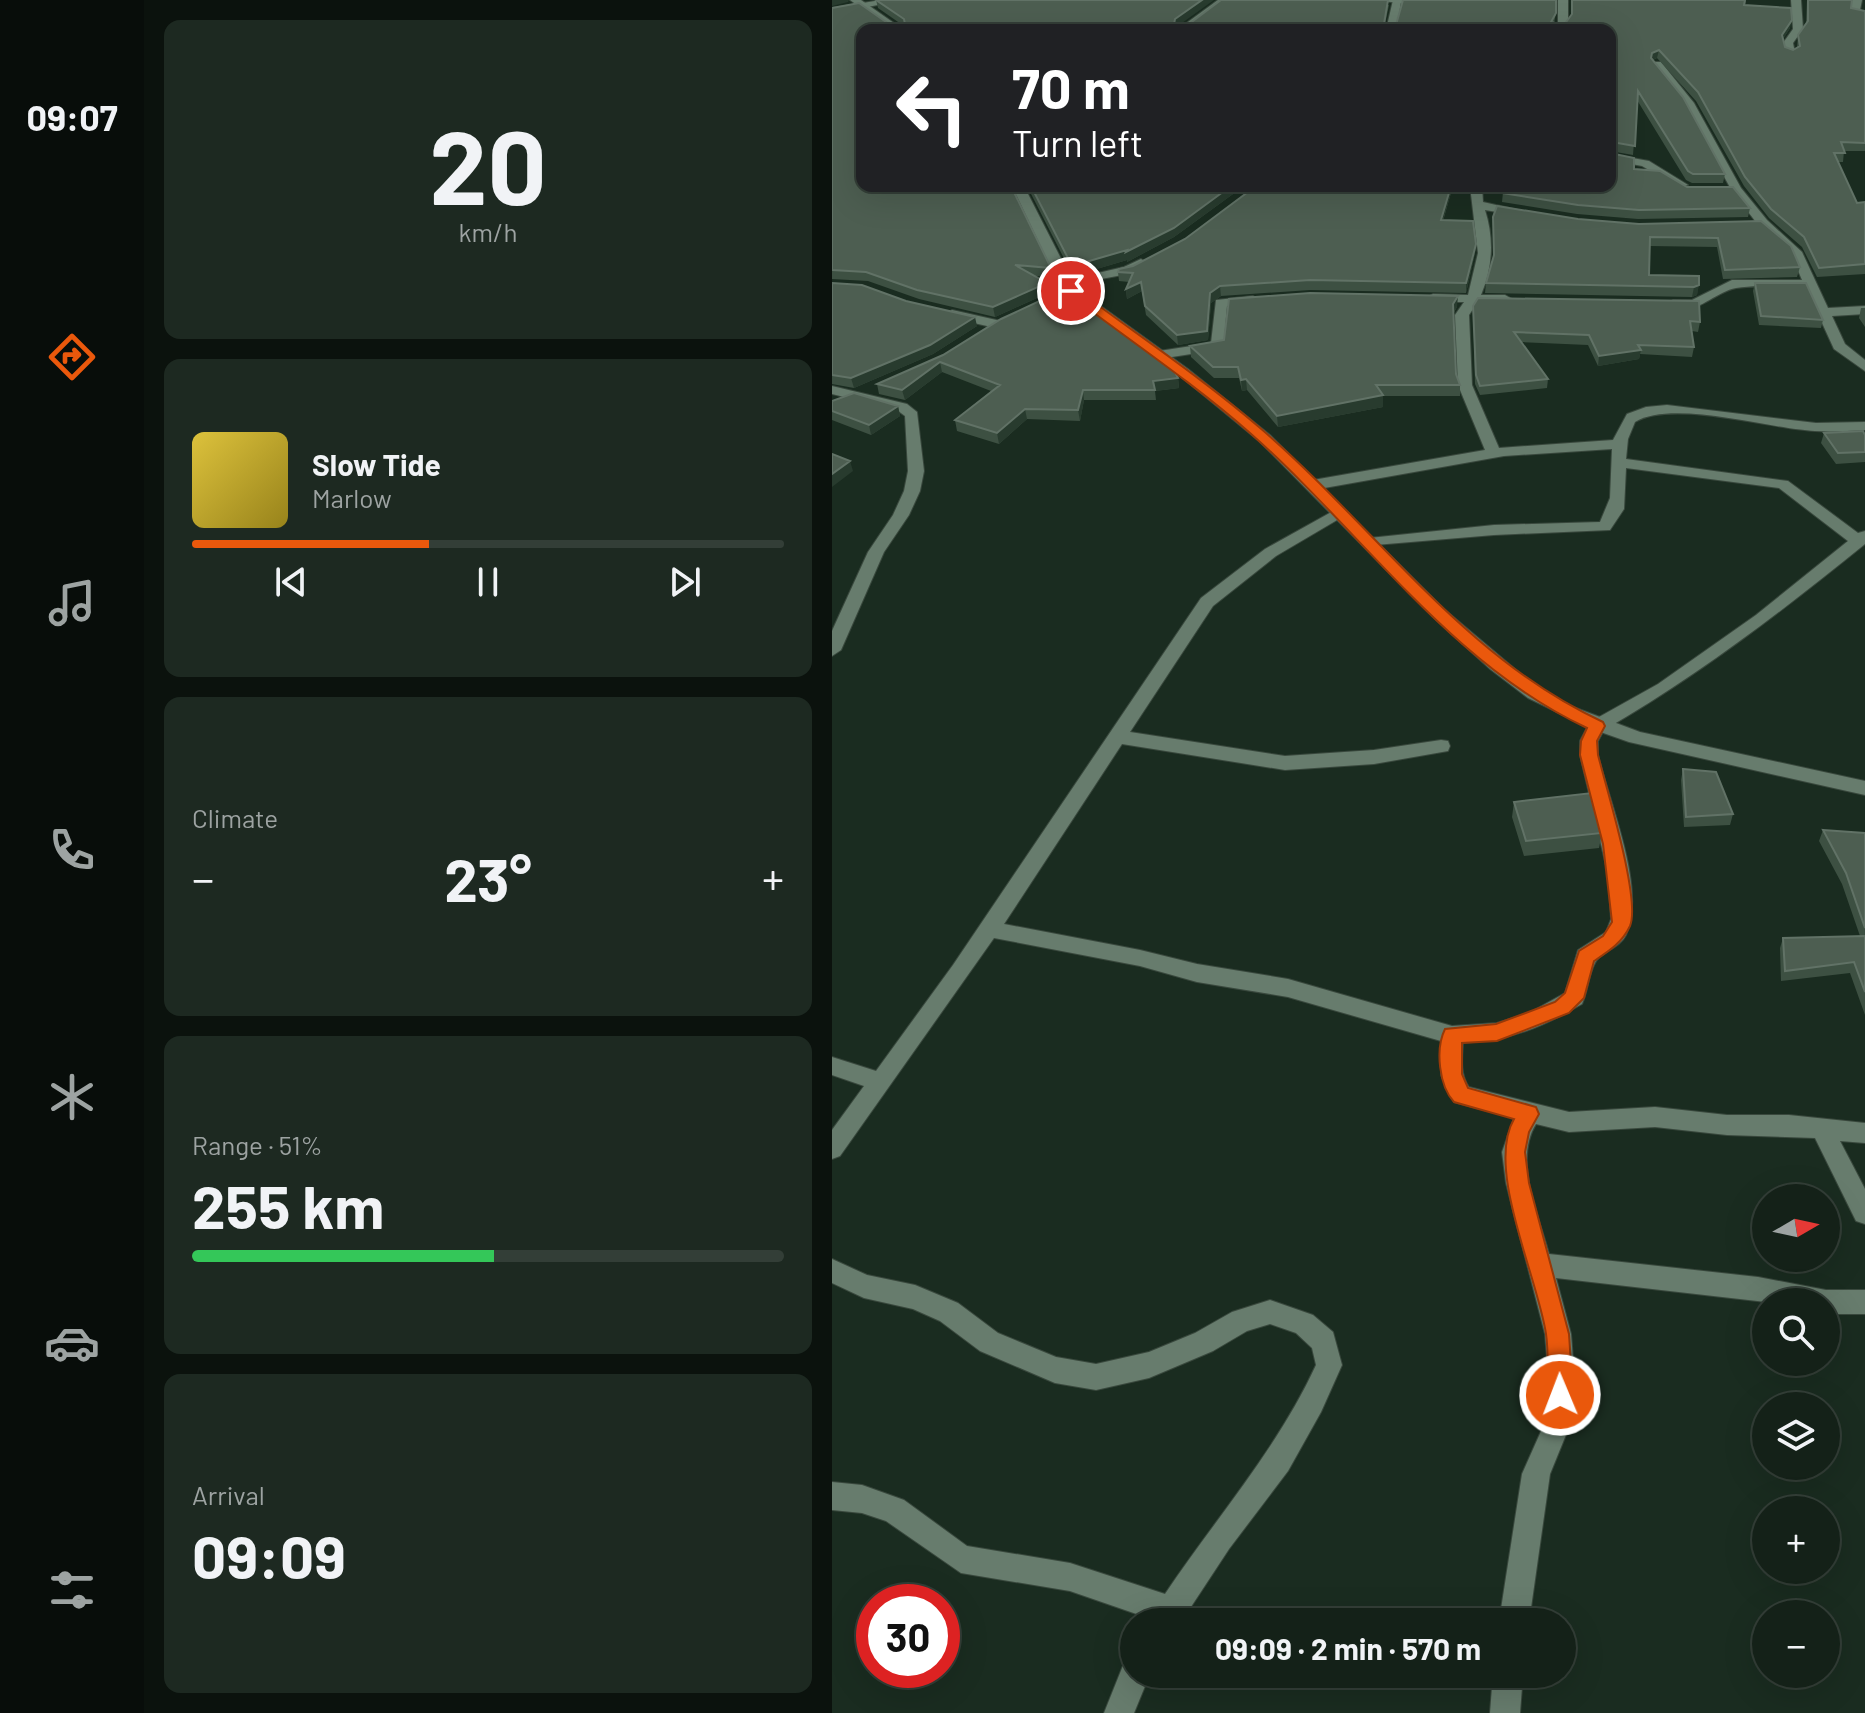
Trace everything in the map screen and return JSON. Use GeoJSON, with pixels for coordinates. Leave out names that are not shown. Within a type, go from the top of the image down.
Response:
{"type":"FeatureCollection","features":[{"type":"Feature","properties":{"kind":"street"},"geometry":{"type":"LineString","coordinates":[[832,11],[860,3],[898,0]]}},
{"type":"Feature","properties":{"kind":"street"},"geometry":{"type":"LineString","coordinates":[[1190,24],[1224,0]]}},
{"type":"Feature","properties":{"kind":"street"},"geometry":{"type":"LineString","coordinates":[[1375,0],[1466,0]]}},
{"type":"Feature","properties":{"kind":"street"},"geometry":{"type":"LineString","coordinates":[[1562,24],[1563,0]]}},
{"type":"Feature","properties":{"kind":"street"},"geometry":{"type":"LineString","coordinates":[[1790,53],[1788,43],[1798,29],[1796,0]]}},
{"type":"Feature","properties":{"kind":"street"},"geometry":{"type":"LineString","coordinates":[[1855,15],[1857,0]]}},
{"type":"Feature","properties":{"kind":"street"},"geometry":{"type":"LineString","coordinates":[[1392,24],[1396,2]]}},
{"type":"Feature","properties":{"kind":"street"},"geometry":{"type":"LineString","coordinates":[[860,3],[890,24]]}},
{"type":"Feature","properties":{"kind":"street"},"geometry":{"type":"LineString","coordinates":[[1657,64],[1689,103],[1736,189],[1763,223],[1796,252],[1839,346],[1865,367]]}},
{"type":"Feature","properties":{"kind":"street"},"geometry":{"type":"LineString","coordinates":[[1616,158],[1645,163],[1689,190]]}},
{"type":"Feature","properties":{"kind":"street"},"geometry":{"type":"LineString","coordinates":[[1719,191],[1736,189]]}},
{"type":"Feature","properties":{"kind":"street"},"geometry":{"type":"LineString","coordinates":[[1021,192],[1064,290],[1159,355],[1238,415],[1495,665],[1558,708],[1597,726],[1685,752],[1813,773],[1865,788]]}},
{"type":"Feature","properties":{"kind":"street"},"geometry":{"type":"LineString","coordinates":[[1477,192],[1484,230],[1482,279],[1475,298],[1462,315],[1465,385],[1493,451]]}},
{"type":"Feature","properties":{"kind":"street"},"geometry":{"type":"LineString","coordinates":[[1478,205],[1535,214]]}},
{"type":"Feature","properties":{"kind":"street"},"geometry":{"type":"LineString","coordinates":[[1747,223],[1763,223]]}},
{"type":"Feature","properties":{"kind":"street"},"geometry":{"type":"LineString","coordinates":[[1064,290],[1128,270],[1154,256]]}},
{"type":"Feature","properties":{"kind":"street"},"geometry":{"type":"LineString","coordinates":[[1664,303],[1695,304],[1732,284],[1811,284]]}},
{"type":"Feature","properties":{"kind":"street"},"geometry":{"type":"LineString","coordinates":[[1415,298],[1522,299]]}},
{"type":"Feature","properties":{"kind":"street"},"geometry":{"type":"LineString","coordinates":[[1159,355],[1218,346],[1221,303],[1263,300]]}},
{"type":"Feature","properties":{"kind":"street"},"geometry":{"type":"LineString","coordinates":[[1825,312],[1865,310]]}},
{"type":"Feature","properties":{"kind":"street"},"geometry":{"type":"LineString","coordinates":[[941,311],[1001,321],[973,338]]}},
{"type":"Feature","properties":{"kind":"street"},"geometry":{"type":"LineString","coordinates":[[832,406],[885,383]]}},
{"type":"Feature","properties":{"kind":"street"},"geometry":{"type":"LineString","coordinates":[[832,390],[902,407],[912,415],[916,471],[901,515],[876,552],[832,650]]}},
{"type":"Feature","properties":{"kind":"street"},"geometry":{"type":"LineString","coordinates":[[1369,543],[1494,530],[1604,527],[1614,514],[1620,444],[1632,417],[1668,409],[1815,427],[1865,426]]}},
{"type":"Feature","properties":{"kind":"street"},"geometry":{"type":"LineString","coordinates":[[1313,485],[1493,451],[1569,444],[1620,444]]}},
{"type":"Feature","properties":{"kind":"street"},"geometry":{"type":"LineString","coordinates":[[989,929],[1140,958],[1197,973],[1288,988],[1452,1035],[1497,1032],[1562,1008],[1574,998],[1586,956],[1609,941],[1622,924],[1612,844],[1589,755],[1589,741],[1597,726],[1664,688],[1762,619],[1862,538],[1783,484],[1620,463]]}},
{"type":"Feature","properties":{"kind":"street"},"geometry":{"type":"LineString","coordinates":[[832,1149],[989,929],[1207,602],[1246,568],[1290,537],[1341,513]]}},
{"type":"Feature","properties":{"kind":"street"},"geometry":{"type":"LineString","coordinates":[[1115,736],[1285,763],[1374,757],[1441,746]]}},
{"type":"Feature","properties":{"kind":"street"},"geometry":{"type":"LineString","coordinates":[[1452,1035],[1455,1089],[1462,1095],[1529,1114],[1569,1122],[1655,1117],[1727,1125],[1789,1125],[1865,1133]]}},
{"type":"Feature","properties":{"kind":"street"},"geometry":{"type":"LineString","coordinates":[[832,1066],[881,1082]]}},
{"type":"Feature","properties":{"kind":"street"},"geometry":{"type":"LineString","coordinates":[[1516,1608],[1536,1474],[1559,1420],[1561,1371],[1558,1334],[1518,1183],[1514,1152],[1519,1130],[1529,1114]]}},
{"type":"Feature","properties":{"kind":"street"},"geometry":{"type":"LineString","coordinates":[[1822,1129],[1865,1213]]}},
{"type":"Feature","properties":{"kind":"street"},"geometry":{"type":"LineString","coordinates":[[1542,1265],[1752,1288]]}},
{"type":"Feature","properties":{"kind":"street"},"geometry":{"type":"LineString","coordinates":[[832,1271],[864,1286],[915,1297],[949,1312],[989,1342],[1055,1370],[1096,1377],[1149,1365],[1204,1342],[1241,1321],[1270,1312],[1304,1324],[1324,1341],[1329,1365],[1312,1403],[1278,1461],[1219,1539],[1172,1608]]}},
{"type":"Feature","properties":{"kind":"street"},"geometry":{"type":"LineString","coordinates":[[1840,1302],[1865,1302]]}},
{"type":"Feature","properties":{"kind":"street"},"geometry":{"type":"LineString","coordinates":[[832,1496],[862,1499],[894,1510],[961,1559],[1070,1577],[1147,1608]]}},
{"type":"Feature","properties":{"kind":"street"},"geometry":{"type":"LineString","coordinates":[[1119,1713],[1129,1688]]}},
{"type":"Feature","properties":{"kind":"street"},"geometry":{"type":"LineString","coordinates":[[1505,1713],[1507,1688]]}},
{"type":"Feature","properties":{"kind":"building"},"geometry":{"type":"Polygon","coordinates":[[[876,0],[1202,0],[1175,19],[1174,24],[905,24],[904,19],[876,0]]]}},
{"type":"Feature","properties":{"kind":"building"},"geometry":{"type":"Polygon","coordinates":[[[1221,0],[1388,0],[1384,24],[1189,24],[1221,0]]]}},
{"type":"Feature","properties":{"kind":"building"},"geometry":{"type":"Polygon","coordinates":[[[1403,0],[1556,0],[1556,13],[1551,22],[1560,24],[1396,24],[1403,0]]]}},
{"type":"Feature","properties":{"kind":"building"},"geometry":{"type":"Polygon","coordinates":[[[1572,0],[1745,0],[1744,5],[1791,8],[1792,20],[1782,35],[1785,47],[1793,50],[1800,46],[1798,35],[1808,21],[1808,0],[1852,0],[1851,8],[1865,11],[1865,143],[1841,142],[1845,153],[1834,153],[1857,203],[1865,202],[1865,264],[1819,268],[1804,237],[1771,209],[1745,177],[1698,92],[1659,50],[1652,53],[1651,58],[1683,97],[1725,174],[1693,174],[1688,171],[1638,91],[1635,146],[1616,143],[1616,24],[1565,24],[1572,14],[1572,0]]]}},
{"type":"Feature","properties":{"kind":"building"},"geometry":{"type":"Polygon","coordinates":[[[859,3],[889,24],[856,24],[856,192],[1014,192],[1051,268],[1015,265],[1047,283],[993,307],[917,290],[866,272],[832,270],[832,8],[859,3]]]}},
{"type":"Feature","properties":{"kind":"building"},"geometry":{"type":"Polygon","coordinates":[[[1616,154],[1634,158],[1634,169],[1660,171],[1687,187],[1733,187],[1750,208],[1639,210],[1578,205],[1502,193],[1616,192],[1616,154]]]}},
{"type":"Feature","properties":{"kind":"building"},"geometry":{"type":"Polygon","coordinates":[[[1034,192],[1223,192],[1174,228],[1126,252],[1072,266],[1034,192]]]}},
{"type":"Feature","properties":{"kind":"building"},"geometry":{"type":"Polygon","coordinates":[[[1248,192],[1449,192],[1441,220],[1473,221],[1476,244],[1466,283],[1310,280],[1220,286],[1210,293],[1207,331],[1177,335],[1145,306],[1141,282],[1126,289],[1133,273],[1118,272],[1185,239],[1248,192]]]}},
{"type":"Feature","properties":{"kind":"building"},"geometry":{"type":"Polygon","coordinates":[[[1497,206],[1578,219],[1639,224],[1761,221],[1791,246],[1800,267],[1725,270],[1718,238],[1650,237],[1649,275],[1699,276],[1699,285],[1486,283],[1494,255],[1493,217],[1497,206]]]}},
{"type":"Feature","properties":{"kind":"building"},"geometry":{"type":"Polygon","coordinates":[[[832,283],[862,285],[906,301],[975,317],[930,345],[851,378],[832,375],[832,283]]]}},
{"type":"Feature","properties":{"kind":"building"},"geometry":{"type":"Polygon","coordinates":[[[1755,283],[1806,283],[1823,320],[1761,316],[1755,283]]]}},
{"type":"Feature","properties":{"kind":"building"},"geometry":{"type":"Polygon","coordinates":[[[1061,291],[1171,364],[1178,378],[1153,381],[1155,390],[1083,390],[1078,410],[1025,409],[997,433],[955,420],[1000,385],[940,362],[902,390],[877,384],[943,355],[1001,319],[1061,291]]]}},
{"type":"Feature","properties":{"kind":"building"},"geometry":{"type":"Polygon","coordinates":[[[1310,293],[1458,296],[1453,304],[1456,374],[1460,385],[1376,385],[1383,395],[1277,416],[1246,379],[1241,380],[1238,367],[1213,367],[1190,346],[1224,340],[1229,299],[1310,293]]]}},
{"type":"Feature","properties":{"kind":"building"},"geometry":{"type":"Polygon","coordinates":[[[1478,298],[1699,301],[1700,322],[1690,321],[1694,347],[1638,345],[1641,350],[1599,356],[1589,335],[1514,332],[1548,379],[1480,386],[1476,375],[1473,306],[1478,298]]]}},
{"type":"Feature","properties":{"kind":"building"},"geometry":{"type":"Polygon","coordinates":[[[854,393],[898,406],[869,425],[832,411],[832,401],[854,393]]]}},
{"type":"Feature","properties":{"kind":"building"},"geometry":{"type":"Polygon","coordinates":[[[1863,431],[1865,452],[1838,453],[1824,433],[1863,431]]]}},
{"type":"Feature","properties":{"kind":"building"},"geometry":{"type":"Polygon","coordinates":[[[832,454],[850,461],[832,474],[832,454]]]}},
{"type":"Feature","properties":{"kind":"building"},"geometry":{"type":"Polygon","coordinates":[[[1683,769],[1716,772],[1733,814],[1686,817],[1683,769]]]}},
{"type":"Feature","properties":{"kind":"building"},"geometry":{"type":"Polygon","coordinates":[[[1592,793],[1602,833],[1526,841],[1514,802],[1592,793]]]}},
{"type":"Feature","properties":{"kind":"building"},"geometry":{"type":"Polygon","coordinates":[[[1823,830],[1865,833],[1865,928],[1846,873],[1823,830]]]}},
{"type":"Feature","properties":{"kind":"building"},"geometry":{"type":"Polygon","coordinates":[[[1865,936],[1865,992],[1854,962],[1785,971],[1783,938],[1865,936]]]}},
{"type":"Feature","properties":{"kind":"route"},"geometry":{"type":"LineString","coordinates":[[1071,291],[1238,415],[1287,459],[1380,556],[1495,665],[1558,708],[1597,726],[1589,741],[1589,755],[1612,844],[1622,924],[1609,941],[1586,956],[1574,998],[1562,1008],[1497,1032],[1474,1036],[1452,1035],[1455,1089],[1474,1100],[1529,1114],[1519,1130],[1514,1152],[1518,1183],[1558,1334],[1560,1395]]}}]}
